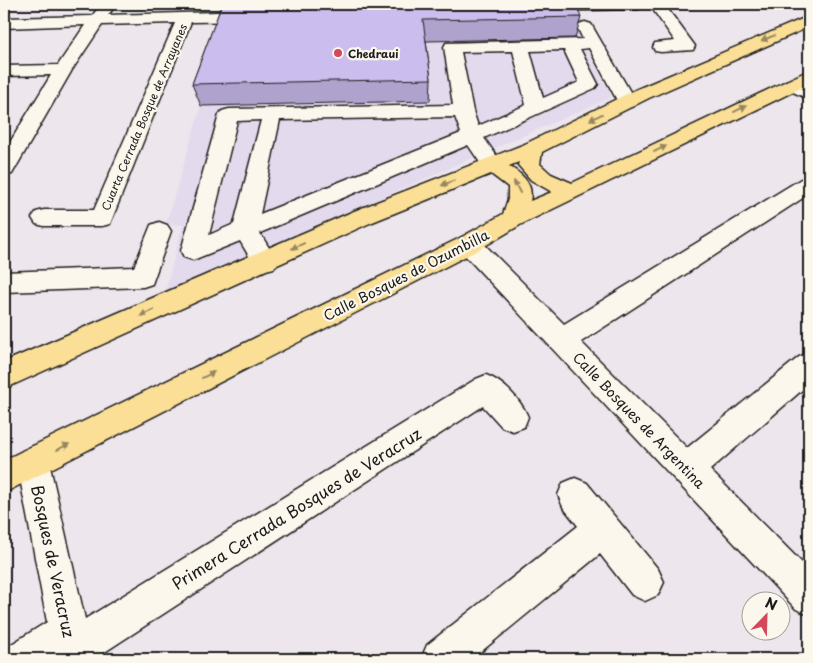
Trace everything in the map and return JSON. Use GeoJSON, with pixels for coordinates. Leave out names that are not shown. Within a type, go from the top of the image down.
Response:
{"type":"FeatureCollection","features":[{"type":"Feature","properties":{"kind":"main road"},"geometry":{"type":"LineString","coordinates":[[4,376],[362,217],[532,149],[627,102],[809,21]]}},
{"type":"Feature","properties":{"kind":"main road","name":"Calle Bosques de Ozumbilla"},"geometry":{"type":"LineString","coordinates":[[19,470],[469,244],[512,219],[574,192],[801,81]]}},
{"type":"Feature","properties":{"kind":"main road"},"geometry":{"type":"LineString","coordinates":[[532,149],[529,165],[535,173],[544,180],[574,192]]}},
{"type":"Feature","properties":{"kind":"main road"},"geometry":{"type":"LineString","coordinates":[[492,165],[509,175],[518,184],[522,196],[512,219]]}},
{"type":"Feature","properties":{"kind":"street"},"geometry":{"type":"LineString","coordinates":[[4,169],[63,70],[107,4]]}},
{"type":"Feature","properties":{"kind":"street"},"geometry":{"type":"LineString","coordinates":[[574,4],[627,102]]}},
{"type":"Feature","properties":{"kind":"street"},"geometry":{"type":"LineString","coordinates":[[524,7],[574,4],[638,4]]}},
{"type":"Feature","properties":{"kind":"street"},"geometry":{"type":"LineString","coordinates":[[657,4],[687,46],[661,47]]}},
{"type":"Feature","properties":{"kind":"street"},"geometry":{"type":"LineString","coordinates":[[4,23],[275,16]]}},
{"type":"Feature","properties":{"kind":"street","name":"Cuarta Cerrada Bosque de Arrayanes"},"geometry":{"type":"LineString","coordinates":[[44,218],[102,218],[185,19]]}},
{"type":"Feature","properties":{"kind":"street"},"geometry":{"type":"LineString","coordinates":[[492,165],[472,136],[464,111],[452,47],[561,46],[594,43]]}},
{"type":"Feature","properties":{"kind":"street"},"geometry":{"type":"LineString","coordinates":[[520,46],[536,107]]}},
{"type":"Feature","properties":{"kind":"street"},"geometry":{"type":"LineString","coordinates":[[561,46],[589,84],[564,77]]}},
{"type":"Feature","properties":{"kind":"street"},"geometry":{"type":"LineString","coordinates":[[464,111],[229,115],[193,250],[472,136],[536,107],[564,77],[561,46]]}},
{"type":"Feature","properties":{"kind":"street"},"geometry":{"type":"LineString","coordinates":[[4,71],[63,70]]}},
{"type":"Feature","properties":{"kind":"street"},"geometry":{"type":"LineString","coordinates":[[801,81],[809,94]]}},
{"type":"Feature","properties":{"kind":"street"},"geometry":{"type":"LineString","coordinates":[[265,261],[245,229],[272,114]]}},
{"type":"Feature","properties":{"kind":"street"},"geometry":{"type":"LineString","coordinates":[[6,124],[32,122]]}},
{"type":"Feature","properties":{"kind":"street"},"geometry":{"type":"LineString","coordinates":[[561,340],[809,184]]}},
{"type":"Feature","properties":{"kind":"street"},"geometry":{"type":"LineString","coordinates":[[4,282],[143,277],[159,231]]}},
{"type":"Feature","properties":{"kind":"street","name":"Calle Bosques de Argentina"},"geometry":{"type":"LineString","coordinates":[[469,244],[809,596]]}},
{"type":"Feature","properties":{"kind":"street"},"geometry":{"type":"LineString","coordinates":[[687,470],[809,366]]}},
{"type":"Feature","properties":{"kind":"street","name":"Primera Cerrada Bosques de Veracruz"},"geometry":{"type":"LineString","coordinates":[[72,646],[486,388],[513,417]]}},
{"type":"Feature","properties":{"kind":"street","name":"Bosques de Veracruz"},"geometry":{"type":"LineString","coordinates":[[19,470],[72,646]]}},
{"type":"Feature","properties":{"kind":"street"},"geometry":{"type":"LineString","coordinates":[[575,495],[645,582]]}},
{"type":"Feature","properties":{"kind":"street"},"geometry":{"type":"LineString","coordinates":[[441,659],[602,529]]}},
{"type":"Feature","properties":{"kind":"street"},"geometry":{"type":"LineString","coordinates":[[24,659],[72,646]]}},
{"type":"Feature","properties":{"kind":"shaded area"},"geometry":{"type":"Polygon","coordinates":[[[566,12],[612,97],[165,292],[183,225],[166,224],[201,106],[230,19],[566,12]]]}},
{"type":"Feature","properties":{"kind":"building"},"geometry":{"type":"Polygon","coordinates":[[[222,4],[575,4],[581,17],[423,20],[431,79],[192,84],[222,4]]]}},
{"type":"Feature","properties":{"kind":"place","name":"Chedraui"},"geometry":{"type":"Point","coordinates":[338,53]}}]}
